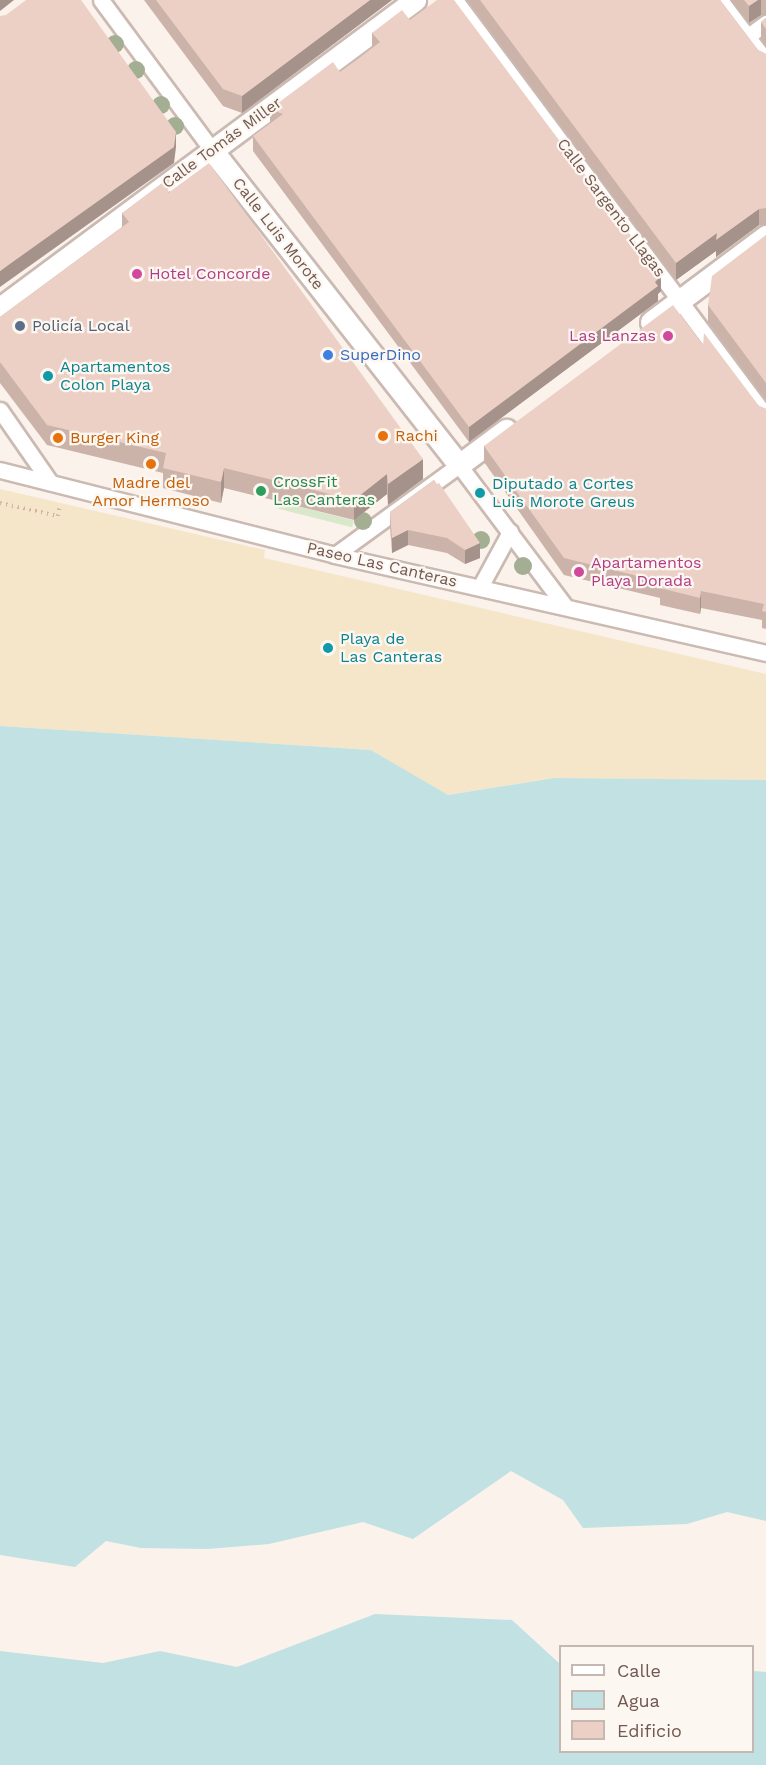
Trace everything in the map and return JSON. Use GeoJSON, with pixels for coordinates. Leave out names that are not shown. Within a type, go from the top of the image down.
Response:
{"type":"FeatureCollection","features":[{"type":"Feature","properties":{"kind":"street","name":"Calle Luis Morote"},"geometry":{"type":"LineString","coordinates":[[100,0],[212,150],[459,465]]}},
{"type":"Feature","properties":{"kind":"street","name":"Calle Tomás Miller"},"geometry":{"type":"LineString","coordinates":[[0,308],[415,0]]}},
{"type":"Feature","properties":{"kind":"street","name":"Calle Sargento Llagas"},"geometry":{"type":"LineString","coordinates":[[455,0],[766,416]]}},
{"type":"Feature","properties":{"kind":"street"},"geometry":{"type":"LineString","coordinates":[[720,0],[766,61]]}},
{"type":"Feature","properties":{"kind":"street"},"geometry":{"type":"LineString","coordinates":[[748,36],[766,23]]}},
{"type":"Feature","properties":{"kind":"street"},"geometry":{"type":"LineString","coordinates":[[632,336],[766,236]]}},
{"type":"Feature","properties":{"kind":"street"},"geometry":{"type":"LineString","coordinates":[[0,410],[50,482]]}},
{"type":"Feature","properties":{"kind":"street"},"geometry":{"type":"LineString","coordinates":[[335,555],[527,415]]}},
{"type":"Feature","properties":{"kind":"street"},"geometry":{"type":"LineString","coordinates":[[459,465],[565,606]]}},
{"type":"Feature","properties":{"kind":"street","name":"Paseo Las Canteras"},"geometry":{"type":"LineString","coordinates":[[0,470],[335,555],[766,653]]}},
{"type":"Feature","properties":{"kind":"street"},"geometry":{"type":"LineString","coordinates":[[480,587],[510,532]]}},
{"type":"Feature","properties":{"kind":"path"},"geometry":{"type":"LineString","coordinates":[[0,503],[58,516],[61,506],[51,503]]}},
{"type":"Feature","properties":{"kind":"green space"},"geometry":{"type":"Polygon","coordinates":[[[280,502],[354,520],[352,527],[278,509],[280,502]]]}},
{"type":"Feature","properties":{"kind":"sand","name":"Playa de Las Canteras"},"geometry":{"type":"Polygon","coordinates":[[[0,489],[265,550],[264,558],[766,674],[766,780],[554,778],[447,795],[371,750],[0,726],[0,489]]]}},
{"type":"Feature","properties":{"kind":"water"},"geometry":{"type":"Polygon","coordinates":[[[0,726],[371,750],[448,795],[554,778],[766,780],[766,1521],[727,1512],[687,1524],[583,1528],[563,1500],[511,1471],[413,1539],[363,1522],[269,1544],[207,1549],[141,1548],[106,1541],[75,1567],[0,1555],[0,726]]]}},
{"type":"Feature","properties":{"kind":"water"},"geometry":{"type":"Polygon","coordinates":[[[375,1614],[512,1620],[559,1663],[559,1753],[754,1753],[754,1671],[766,1672],[766,1765],[0,1765],[0,1651],[103,1663],[160,1651],[237,1667],[375,1614]]]}},
{"type":"Feature","properties":{"kind":"building"},"geometry":{"type":"Polygon","coordinates":[[[26,0],[81,0],[176,132],[174,147],[0,271],[0,16],[6,15],[26,0]]]}},
{"type":"Feature","properties":{"kind":"building"},"geometry":{"type":"Polygon","coordinates":[[[156,0],[370,0],[242,96],[223,89],[156,0]]]}},
{"type":"Feature","properties":{"kind":"building"},"geometry":{"type":"Polygon","coordinates":[[[437,0],[454,0],[661,276],[655,282],[658,286],[469,427],[253,136],[283,114],[270,109],[333,62],[340,72],[380,42],[372,33],[402,10],[410,20],[437,0]]]}},
{"type":"Feature","properties":{"kind":"building"},"geometry":{"type":"Polygon","coordinates":[[[480,0],[720,0],[758,50],[766,54],[766,208],[759,209],[716,240],[717,233],[676,263],[480,0]]]}},
{"type":"Feature","properties":{"kind":"building"},"geometry":{"type":"Polygon","coordinates":[[[744,0],[758,0],[749,6],[744,0]]]}},
{"type":"Feature","properties":{"kind":"building"},"geometry":{"type":"Polygon","coordinates":[[[766,18],[766,29],[761,22],[766,18]]]}},
{"type":"Feature","properties":{"kind":"building"},"geometry":{"type":"Polygon","coordinates":[[[209,163],[423,459],[388,484],[387,474],[354,500],[224,468],[221,482],[163,468],[166,453],[47,425],[0,362],[0,317],[129,222],[122,213],[170,177],[168,193],[209,163]]]}},
{"type":"Feature","properties":{"kind":"building"},"geometry":{"type":"Polygon","coordinates":[[[766,235],[766,383],[708,305],[712,276],[766,235]]]}},
{"type":"Feature","properties":{"kind":"building"},"geometry":{"type":"Polygon","coordinates":[[[673,305],[703,345],[704,333],[759,406],[766,409],[766,612],[762,611],[764,604],[701,591],[700,598],[660,588],[662,582],[564,558],[484,446],[673,305]]]}},
{"type":"Feature","properties":{"kind":"building"},"geometry":{"type":"Polygon","coordinates":[[[434,480],[437,484],[439,483],[480,543],[465,550],[447,538],[408,530],[392,538],[390,512],[434,480]]]}},
{"type":"Feature","properties":{"kind":"place","name":"Hotel Concorde"},"geometry":{"type":"Point","coordinates":[137,274]}},
{"type":"Feature","properties":{"kind":"place","name":"Policía Local"},"geometry":{"type":"Point","coordinates":[20,326]}},
{"type":"Feature","properties":{"kind":"place","name":"Las Lanzas"},"geometry":{"type":"Point","coordinates":[668,336]}},
{"type":"Feature","properties":{"kind":"place","name":"SuperDino"},"geometry":{"type":"Point","coordinates":[328,355]}},
{"type":"Feature","properties":{"kind":"place","name":"Apartamentos Colon Playa"},"geometry":{"type":"Point","coordinates":[48,376]}},
{"type":"Feature","properties":{"kind":"place","name":"Rachi"},"geometry":{"type":"Point","coordinates":[383,436]}},
{"type":"Feature","properties":{"kind":"place","name":"Burger King"},"geometry":{"type":"Point","coordinates":[58,438]}},
{"type":"Feature","properties":{"kind":"place","name":"Madre del Amor Hermoso"},"geometry":{"type":"Point","coordinates":[151,464]}},
{"type":"Feature","properties":{"kind":"place","name":"CrossFit Las Canteras"},"geometry":{"type":"Point","coordinates":[261,491]}},
{"type":"Feature","properties":{"kind":"place","name":"Diputado a Cortes Luis Morote Greus"},"geometry":{"type":"Point","coordinates":[480,493]}},
{"type":"Feature","properties":{"kind":"place","name":"Apartamentos Playa Dorada"},"geometry":{"type":"Point","coordinates":[579,572]}},
{"type":"Feature","properties":{"kind":"place","name":"Playa de Las Canteras"},"geometry":{"type":"Point","coordinates":[328,648]}}]}
